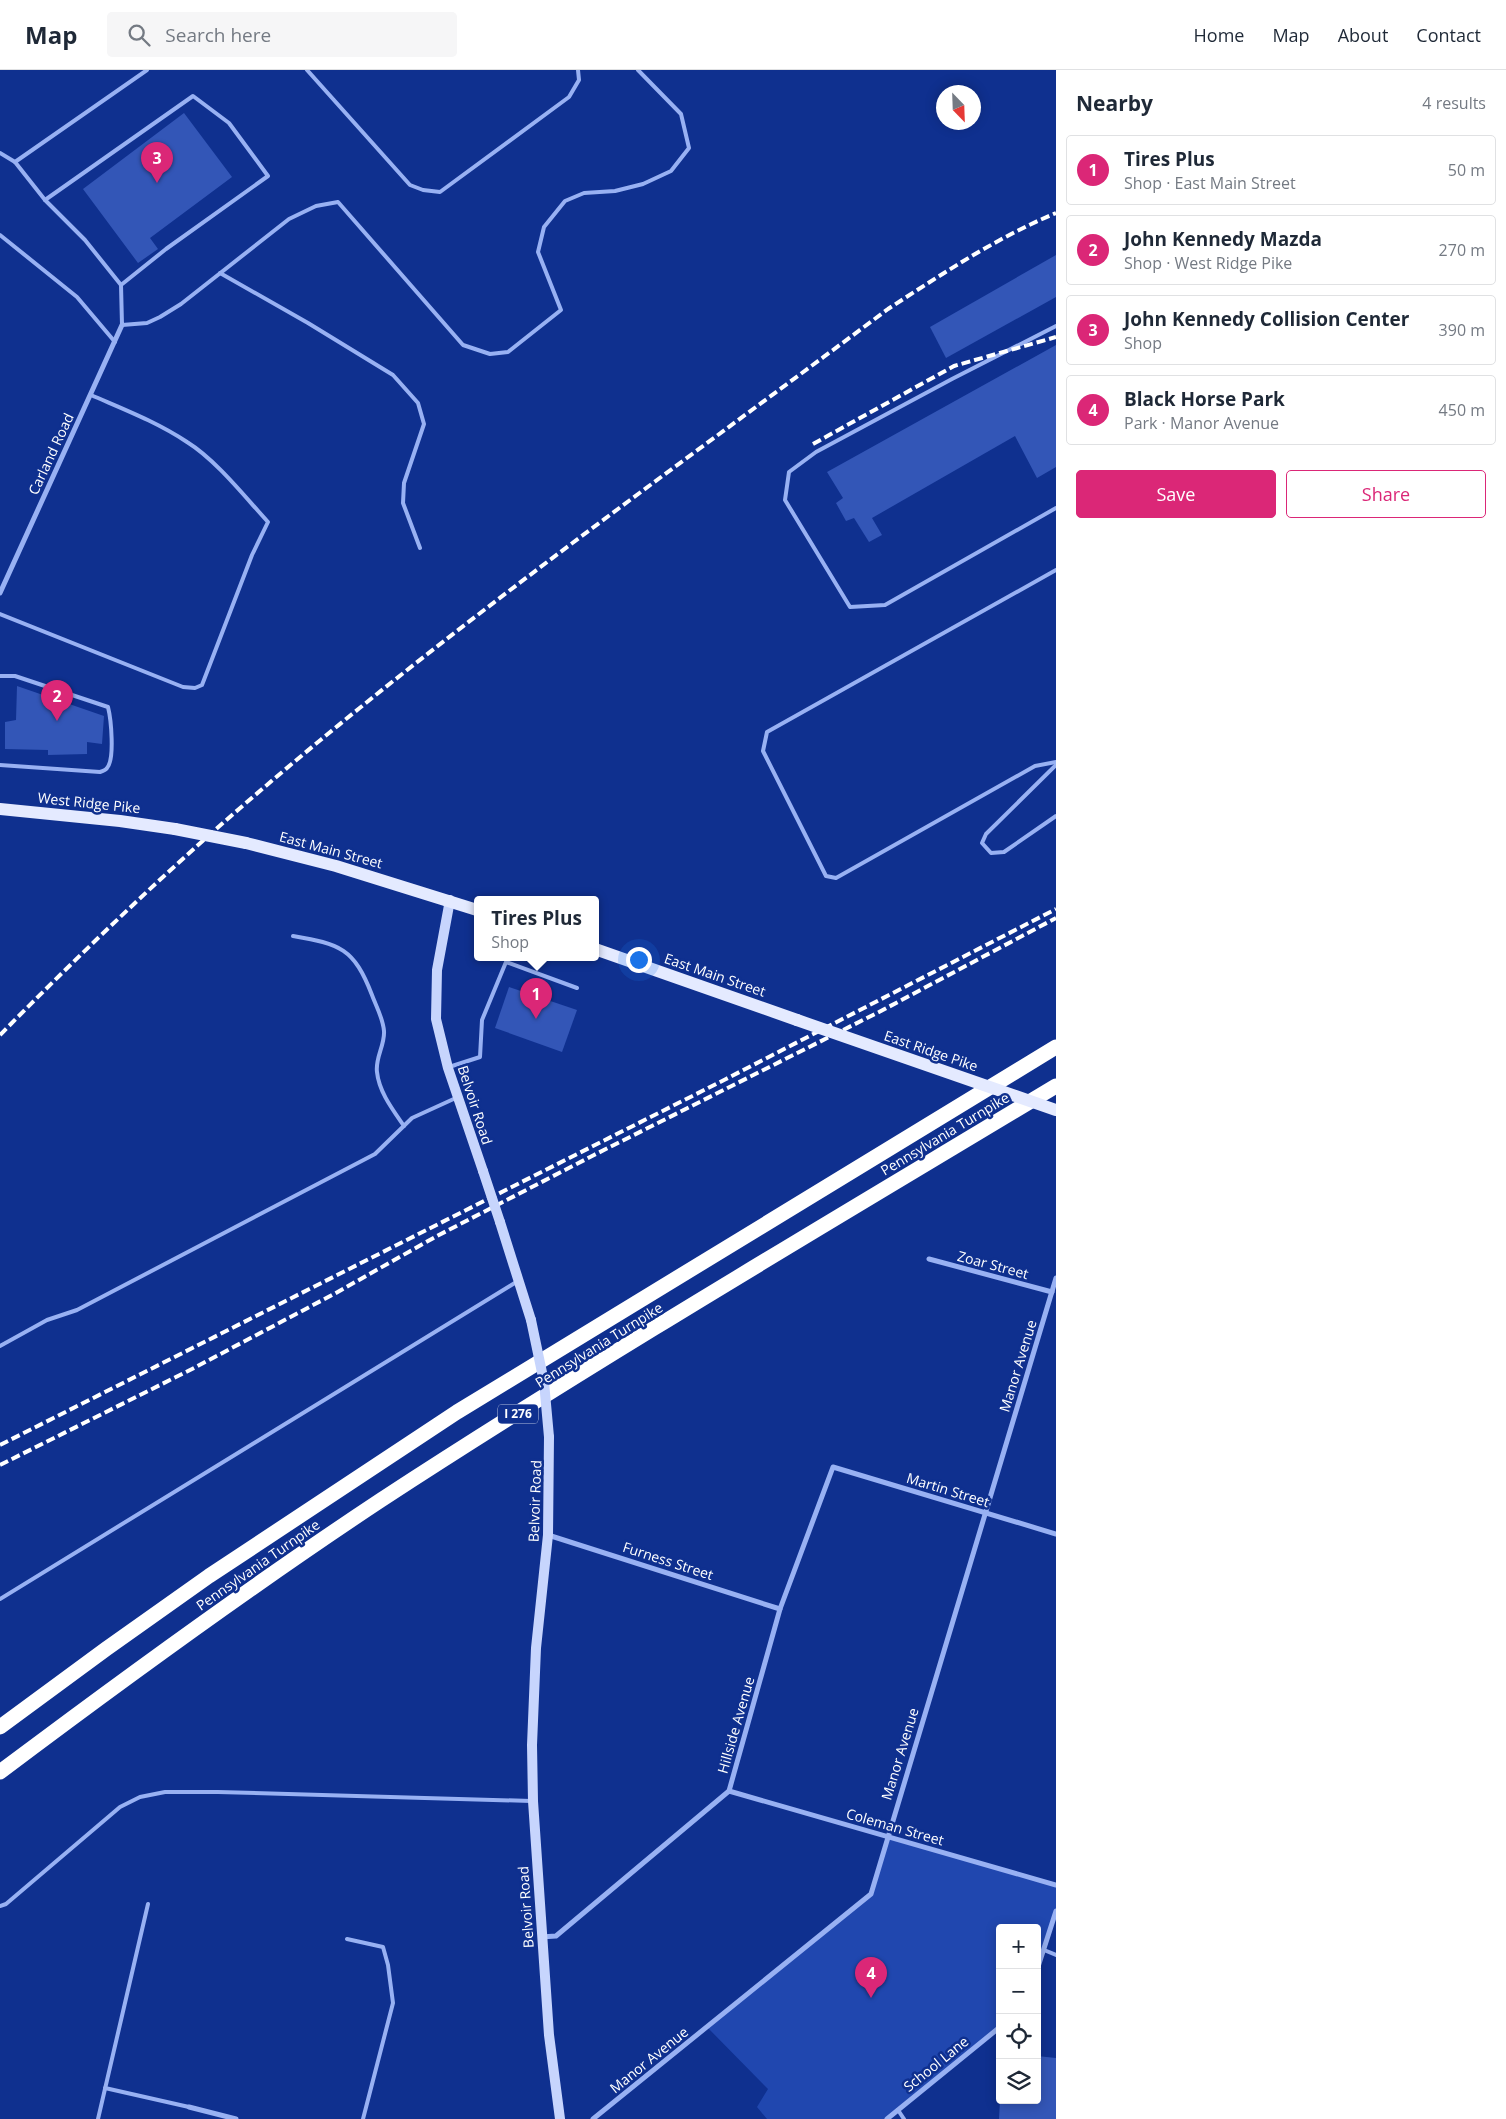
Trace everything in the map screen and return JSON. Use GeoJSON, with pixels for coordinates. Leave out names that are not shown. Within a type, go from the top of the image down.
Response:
{"type":"FeatureCollection","features":[{"type":"Feature","properties":{"kind":"highway","name":"Pennsylvania Turnpike"},"geometry":{"type":"LineString","coordinates":[[0,1727],[209,1576],[449,1417],[1056,1047]]}},
{"type":"Feature","properties":{"kind":"highway","name":"Pennsylvania Turnpike"},"geometry":{"type":"LineString","coordinates":[[0,1772],[172,1644],[381,1500],[650,1332],[1056,1086]]}},
{"type":"Feature","properties":{"kind":"main road","name":"West Ridge Pike"},"geometry":{"type":"LineString","coordinates":[[0,809],[111,820],[175,829]]}},
{"type":"Feature","properties":{"kind":"main road","name":"East Main Street"},"geometry":{"type":"LineString","coordinates":[[175,829],[246,843],[336,866],[474,909]]}},
{"type":"Feature","properties":{"kind":"main road","name":"East Main Street"},"geometry":{"type":"LineString","coordinates":[[599,950],[797,1020]]}},
{"type":"Feature","properties":{"kind":"main road","name":"East Ridge Pike"},"geometry":{"type":"LineString","coordinates":[[797,1020],[1056,1110]]}},
{"type":"Feature","properties":{"kind":"street","name":"Carland Road"},"geometry":{"type":"LineString","coordinates":[[0,593],[122,325]]}},
{"type":"Feature","properties":{"kind":"street","name":"Belvoir Road"},"geometry":{"type":"LineString","coordinates":[[450,900],[437,970],[436,1019],[448,1068],[519,1280],[530,1320],[544,1382],[549,1437],[548,1535],[536,1648],[533,1699],[533,1801],[551,2062],[560,2119]]}},
{"type":"Feature","properties":{"kind":"street","name":"Zoar Street"},"geometry":{"type":"LineString","coordinates":[[929,1259],[1052,1292]]}},
{"type":"Feature","properties":{"kind":"street","name":"Manor Avenue"},"geometry":{"type":"LineString","coordinates":[[593,2119],[871,1894],[1056,1278]]}},
{"type":"Feature","properties":{"kind":"street","name":"Martin Street"},"geometry":{"type":"LineString","coordinates":[[833,1467],[1056,1534]]}},
{"type":"Feature","properties":{"kind":"street","name":"Hillside Avenue"},"geometry":{"type":"LineString","coordinates":[[542,1937],[556,1936],[729,1791],[780,1609],[833,1467]]}},
{"type":"Feature","properties":{"kind":"street","name":"Furness Street"},"geometry":{"type":"LineString","coordinates":[[548,1535],[780,1609]]}},
{"type":"Feature","properties":{"kind":"street","name":"Coleman Street"},"geometry":{"type":"LineString","coordinates":[[729,1791],[1056,1885]]}},
{"type":"Feature","properties":{"kind":"street"},"geometry":{"type":"LineString","coordinates":[[1037,1969],[1056,1911]]}},
{"type":"Feature","properties":{"kind":"street","name":"School Lane"},"geometry":{"type":"LineString","coordinates":[[887,2119],[996,2030]]}},
{"type":"Feature","properties":{"kind":"street"},"geometry":{"type":"LineString","coordinates":[[189,2107],[236,2119]]}},
{"type":"Feature","properties":{"kind":"lane"},"geometry":{"type":"LineString","coordinates":[[15,162],[147,70]]}},
{"type":"Feature","properties":{"kind":"lane"},"geometry":{"type":"LineString","coordinates":[[307,70],[410,185],[423,190],[440,192],[569,97],[579,80],[578,70]]}},
{"type":"Feature","properties":{"kind":"lane"},"geometry":{"type":"LineString","coordinates":[[0,153],[15,162],[45,200],[85,240],[121,285],[122,325],[146,323],[160,317],[289,219],[316,206],[338,202],[463,345],[490,354],[508,352],[561,310],[538,252],[544,227],[565,202],[584,193],[615,190],[643,184],[671,171],[689,148],[681,114],[638,70]]}},
{"type":"Feature","properties":{"kind":"lane"},"geometry":{"type":"LineString","coordinates":[[45,200],[193,96],[228,123],[268,176],[166,249],[121,285]]}},
{"type":"Feature","properties":{"kind":"lane"},"geometry":{"type":"LineString","coordinates":[[0,235],[77,297],[115,342]]}},
{"type":"Feature","properties":{"kind":"lane"},"geometry":{"type":"LineString","coordinates":[[220,273],[308,322],[393,375],[418,403],[424,424],[404,483],[403,503],[420,548]]}},
{"type":"Feature","properties":{"kind":"lane"},"geometry":{"type":"LineString","coordinates":[[1056,326],[816,452],[788,472],[785,500],[850,607],[886,605],[1056,508]]}},
{"type":"Feature","properties":{"kind":"lane"},"geometry":{"type":"LineString","coordinates":[[0,614],[183,687],[195,688],[202,685],[252,555],[268,522],[222,473],[188,443],[153,422],[91,395]]}},
{"type":"Feature","properties":{"kind":"lane"},"geometry":{"type":"LineString","coordinates":[[1056,570],[767,732],[763,751],[826,876],[836,878],[1035,766],[1056,764]]}},
{"type":"Feature","properties":{"kind":"lane"},"geometry":{"type":"LineString","coordinates":[[0,676],[15,676],[108,707],[112,721],[107,770],[100,772],[0,765]]}},
{"type":"Feature","properties":{"kind":"lane"},"geometry":{"type":"LineString","coordinates":[[1056,764],[986,834],[982,843],[991,853],[1004,852],[1056,816]]}},
{"type":"Feature","properties":{"kind":"lane"},"geometry":{"type":"LineString","coordinates":[[293,936],[334,945],[346,953],[359,967],[377,1007],[384,1030],[377,1072],[384,1093],[404,1126]]}},
{"type":"Feature","properties":{"kind":"lane"},"geometry":{"type":"LineString","coordinates":[[448,1068],[480,1057],[482,1020],[506,962],[577,988]]}},
{"type":"Feature","properties":{"kind":"lane"},"geometry":{"type":"LineString","coordinates":[[0,1346],[47,1320],[77,1310],[375,1154],[412,1118],[458,1097]]}},
{"type":"Feature","properties":{"kind":"lane"},"geometry":{"type":"LineString","coordinates":[[0,1599],[519,1280]]}},
{"type":"Feature","properties":{"kind":"lane"},"geometry":{"type":"LineString","coordinates":[[0,1906],[6,1904],[35,1881],[120,1807],[140,1797],[165,1792],[533,1801]]}},
{"type":"Feature","properties":{"kind":"lane"},"geometry":{"type":"LineString","coordinates":[[98,2119],[148,1904]]}},
{"type":"Feature","properties":{"kind":"lane"},"geometry":{"type":"LineString","coordinates":[[348,1939],[383,1947],[388,1965],[393,2003],[363,2119]]}},
{"type":"Feature","properties":{"kind":"lane"},"geometry":{"type":"LineString","coordinates":[[1044,1950],[1056,1955]]}},
{"type":"Feature","properties":{"kind":"lane"},"geometry":{"type":"LineString","coordinates":[[105,2088],[189,2107]]}},
{"type":"Feature","properties":{"kind":"lane"},"geometry":{"type":"LineString","coordinates":[[898,2110],[904,2119]]}},
{"type":"Feature","properties":{"kind":"shaded area"},"geometry":{"type":"Polygon","coordinates":[[[887,1836],[1056,1885],[1056,1911],[1041,1958],[1041,1924],[996,1924],[996,2030],[887,2119],[767,2119],[757,2107],[768,2089],[707,2027],[871,1894],[887,1836]]]}},
{"type":"Feature","properties":{"kind":"building"},"geometry":{"type":"Polygon","coordinates":[[[184,113],[232,177],[150,238],[158,249],[138,263],[83,189],[184,113]]]}},
{"type":"Feature","properties":{"kind":"building"},"geometry":{"type":"Polygon","coordinates":[[[1056,255],[1056,297],[946,358],[930,327],[1056,255]]]}},
{"type":"Feature","properties":{"kind":"building"},"geometry":{"type":"Polygon","coordinates":[[[1056,345],[1056,467],[1037,478],[1015,436],[872,518],[882,535],[869,542],[854,518],[846,521],[836,503],[843,498],[827,472],[1056,345]]]}},
{"type":"Feature","properties":{"kind":"building"},"geometry":{"type":"Polygon","coordinates":[[[17,686],[104,716],[102,744],[87,742],[87,754],[48,755],[48,750],[5,749],[5,722],[16,720],[17,686]]]}},
{"type":"Feature","properties":{"kind":"building"},"geometry":{"type":"Polygon","coordinates":[[[509,987],[577,1010],[562,1052],[495,1028],[509,987]]]}},
{"type":"Feature","properties":{"kind":"building"},"geometry":{"type":"Polygon","coordinates":[[[1041,2056],[1056,2058],[1056,2119],[999,2119],[1000,2104],[1041,2104],[1041,2056]]]}},
{"type":"Feature","properties":{"kind":"railway"},"geometry":{"type":"LineString","coordinates":[[0,1035],[117,920],[208,836],[317,743],[477,615],[888,309],[991,245],[1056,213]]}},
{"type":"Feature","properties":{"kind":"railway"},"geometry":{"type":"LineString","coordinates":[[813,444],[954,366],[1056,337]]}},
{"type":"Feature","properties":{"kind":"railway"},"geometry":{"type":"LineString","coordinates":[[0,1445],[726,1079],[1056,909]]}},
{"type":"Feature","properties":{"kind":"railway"},"geometry":{"type":"LineString","coordinates":[[0,1465],[192,1369],[334,1294],[437,1236],[879,1012],[1056,918]]}},
{"type":"Feature","properties":{"kind":"place","name":"John Kennedy Collision Center"},"geometry":{"type":"Point","coordinates":[157,183]}},
{"type":"Feature","properties":{"kind":"place","name":"John Kennedy Mazda"},"geometry":{"type":"Point","coordinates":[57,721]}},
{"type":"Feature","properties":{"kind":"place","name":"Tires Plus"},"geometry":{"type":"Point","coordinates":[536,1019]}},
{"type":"Feature","properties":{"kind":"place","name":"Black Horse Park"},"geometry":{"type":"Point","coordinates":[871,1998]}}]}
